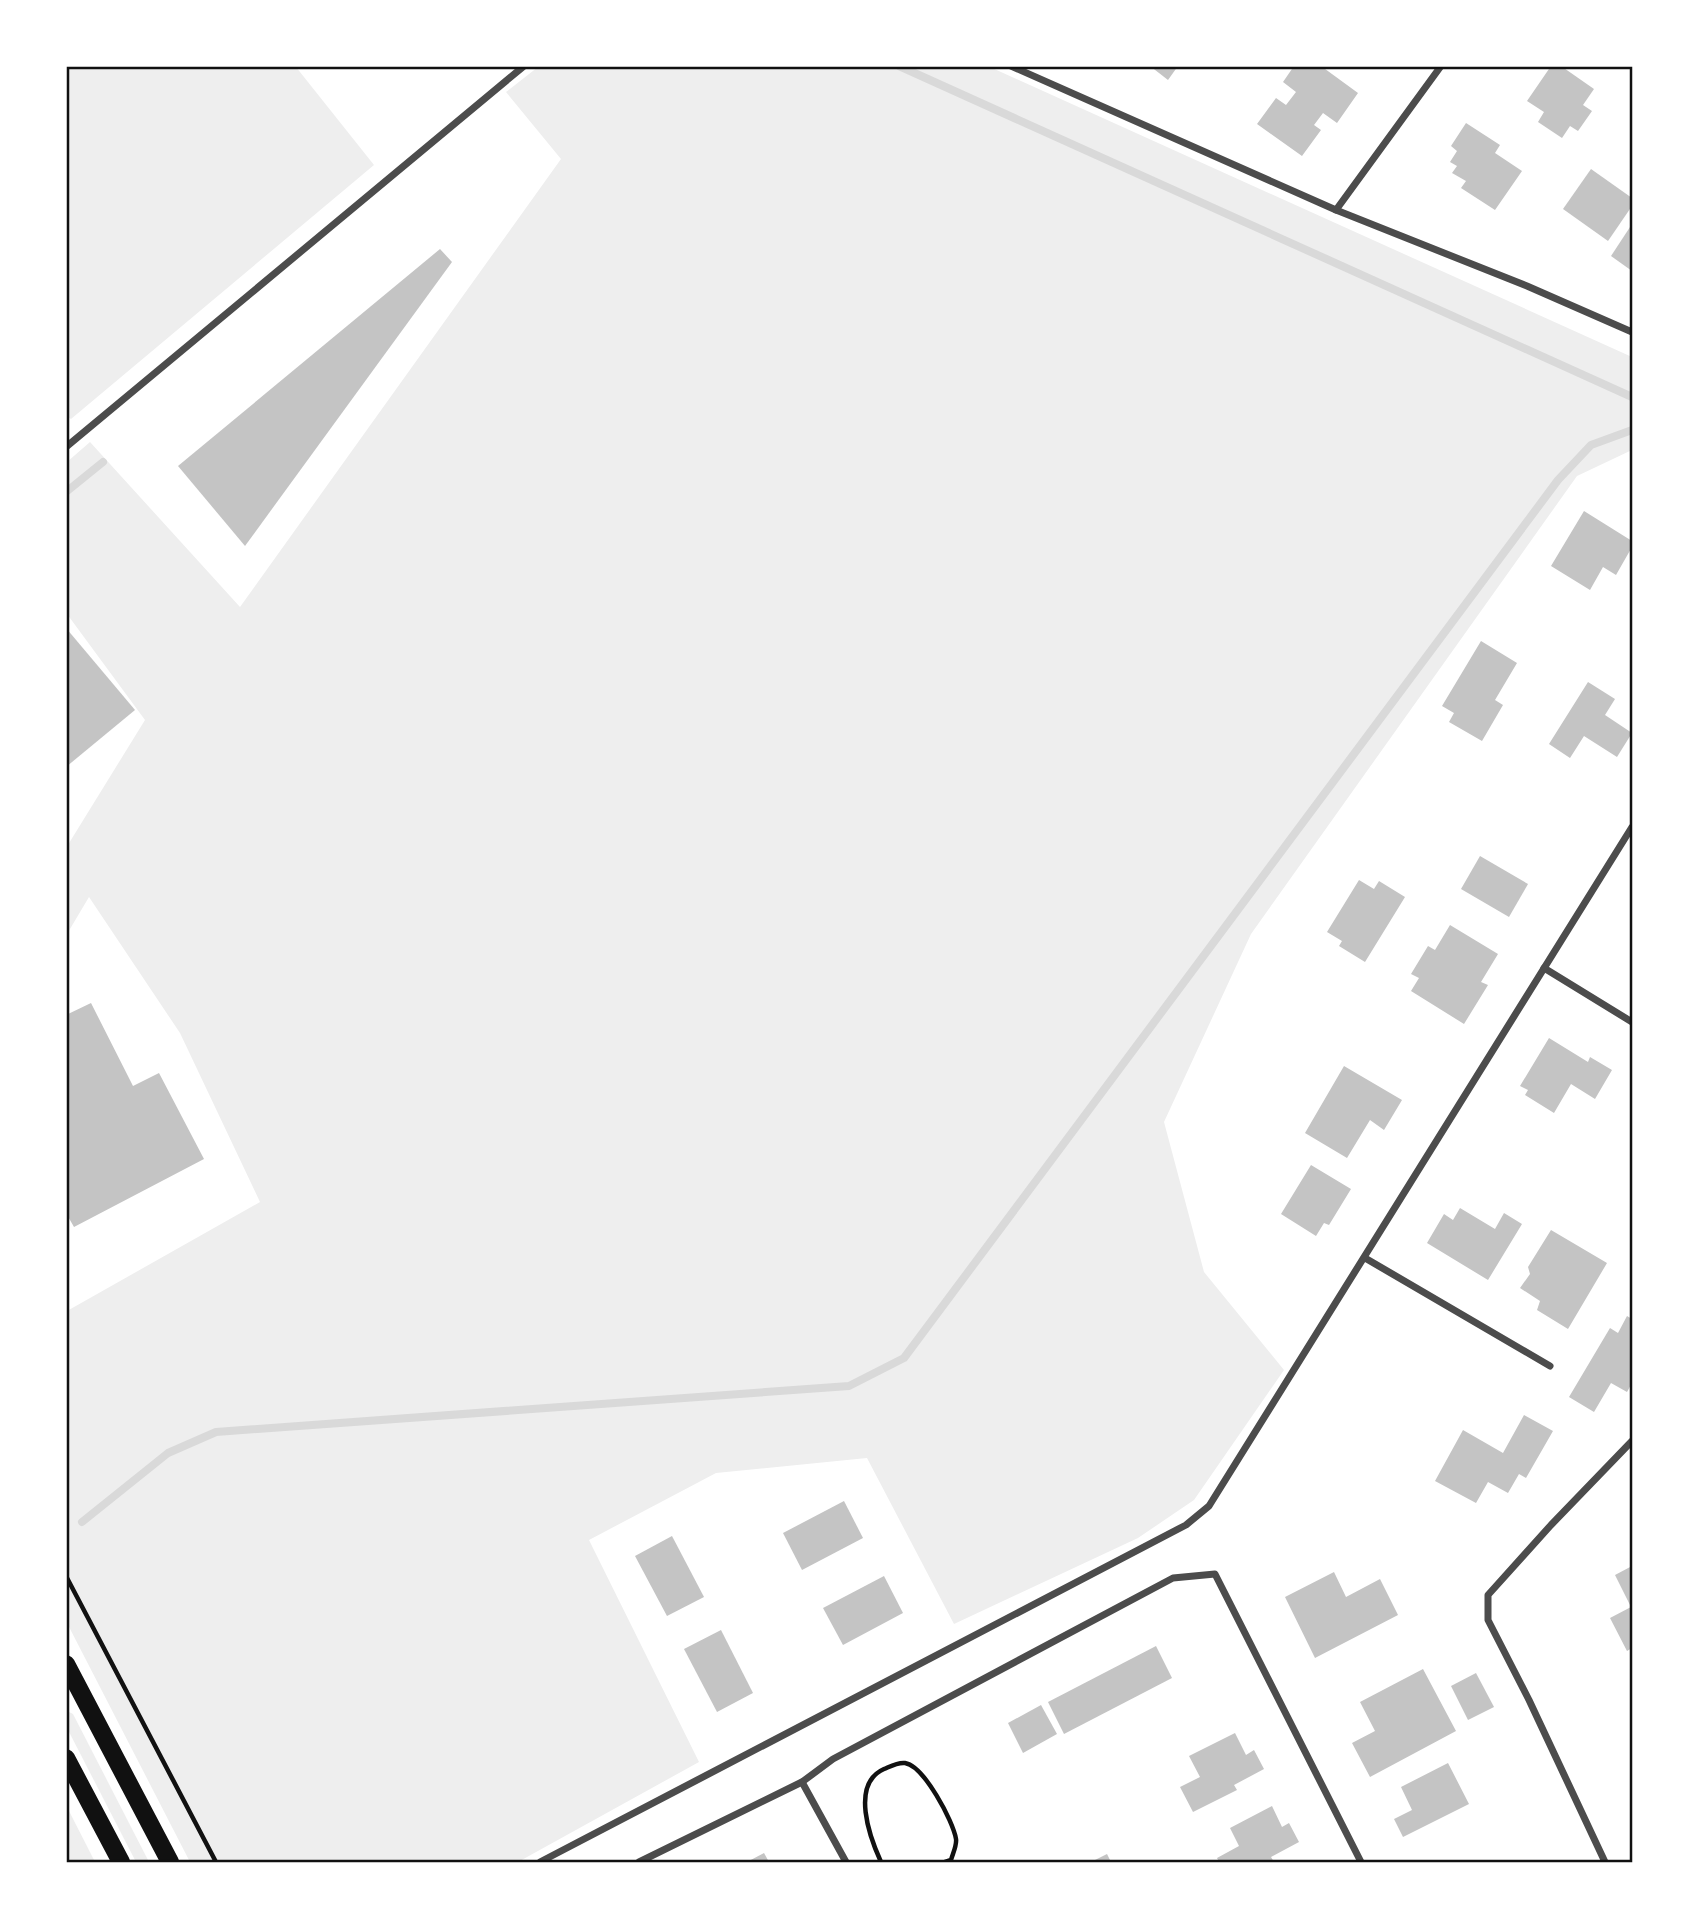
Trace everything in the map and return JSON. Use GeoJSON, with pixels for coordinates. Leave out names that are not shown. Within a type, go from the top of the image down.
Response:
{"type":"FeatureCollection","features":[{"type":"Feature","properties":{"kind":"main road"},"geometry":{"type":"LineString","coordinates":[[66,1664],[73,1694],[170,1863]]}},
{"type":"Feature","properties":{"kind":"main road"},"geometry":{"type":"LineString","coordinates":[[66,1758],[121,1863]]}},
{"type":"Feature","properties":{"kind":"street"},"geometry":{"type":"LineString","coordinates":[[66,447],[524,66]]}},
{"type":"Feature","properties":{"kind":"street"},"geometry":{"type":"LineString","coordinates":[[1011,66],[1336,210],[1527,286],[1633,332]]}},
{"type":"Feature","properties":{"kind":"street"},"geometry":{"type":"LineString","coordinates":[[1336,210],[1441,66]]}},
{"type":"Feature","properties":{"kind":"street"},"geometry":{"type":"LineString","coordinates":[[540,1863],[1186,1525],[1209,1506],[1633,827]]}},
{"type":"Feature","properties":{"kind":"street"},"geometry":{"type":"LineString","coordinates":[[1544,968],[1633,1023]]}},
{"type":"Feature","properties":{"kind":"street"},"geometry":{"type":"LineString","coordinates":[[1365,1258],[1550,1366]]}},
{"type":"Feature","properties":{"kind":"street"},"geometry":{"type":"LineString","coordinates":[[1605,1863],[1529,1699],[1488,1620],[1488,1595],[1551,1525],[1633,1441]]}},
{"type":"Feature","properties":{"kind":"street"},"geometry":{"type":"LineString","coordinates":[[639,1863],[802,1782],[833,1759],[1173,1578],[1215,1574],[1361,1863]]}},
{"type":"Feature","properties":{"kind":"street"},"geometry":{"type":"LineString","coordinates":[[802,1782],[846,1863]]}},
{"type":"Feature","properties":{"kind":"path"},"geometry":{"type":"LineString","coordinates":[[66,1576],[216,1863]]}},
{"type":"Feature","properties":{"kind":"path"},"geometry":{"type":"LineString","coordinates":[[881,1863],[867,1826],[865,1801],[868,1787],[875,1773],[894,1764],[905,1763],[914,1767],[927,1782],[951,1822],[957,1842],[951,1860],[945,1863]]}},
{"type":"Feature","properties":{"kind":"shaded area"},"geometry":{"type":"Polygon","coordinates":[[[66,67],[296,67],[374,165],[71,419],[66,416],[66,67]]]}},
{"type":"Feature","properties":{"kind":"shaded area"},"geometry":{"type":"Polygon","coordinates":[[[538,67],[990,67],[1632,357],[1632,450],[1577,476],[1251,934],[1164,1122],[1204,1272],[1284,1370],[1194,1500],[1138,1538],[954,1624],[867,1458],[716,1473],[589,1540],[699,1762],[518,1862],[190,1862],[67,1623],[67,1311],[260,1202],[180,1033],[89,897],[67,934],[66,848],[145,720],[67,614],[67,462],[90,442],[240,607],[561,159],[506,92],[538,67]]]}},
{"type":"Feature","properties":{"kind":"shaded area"},"geometry":{"type":"Polygon","coordinates":[[[67,1711],[73,1714],[149,1862],[136,1862],[67,1728],[67,1711]]]}},
{"type":"Feature","properties":{"kind":"shaded area"},"geometry":{"type":"Polygon","coordinates":[[[67,1807],[95,1862],[67,1862],[67,1807]]]}},
{"type":"Feature","properties":{"kind":"building"},"geometry":{"type":"Polygon","coordinates":[[[1150,66],[1178,66],[1168,80],[1150,66]]]}},
{"type":"Feature","properties":{"kind":"building"},"geometry":{"type":"Polygon","coordinates":[[[1294,66],[1321,66],[1358,93],[1337,123],[1323,113],[1314,125],[1321,130],[1302,156],[1257,124],[1276,98],[1286,105],[1296,92],[1283,82],[1294,66]]]}},
{"type":"Feature","properties":{"kind":"building"},"geometry":{"type":"Polygon","coordinates":[[[1551,66],[1561,66],[1594,89],[1583,105],[1592,111],[1578,131],[1570,126],[1562,138],[1538,122],[1544,112],[1527,101],[1551,66]]]}},
{"type":"Feature","properties":{"kind":"building"},"geometry":{"type":"Polygon","coordinates":[[[1466,123],[1500,145],[1495,153],[1522,171],[1495,210],[1461,188],[1466,181],[1452,173],[1457,166],[1450,162],[1457,151],[1451,146],[1466,123]]]}},
{"type":"Feature","properties":{"kind":"building"},"geometry":{"type":"Polygon","coordinates":[[[1591,169],[1632,198],[1632,206],[1608,241],[1563,209],[1591,169]]]}},
{"type":"Feature","properties":{"kind":"building"},"geometry":{"type":"Polygon","coordinates":[[[1632,224],[1632,271],[1611,256],[1632,224]]]}},
{"type":"Feature","properties":{"kind":"building"},"geometry":{"type":"Polygon","coordinates":[[[440,249],[452,262],[245,546],[178,466],[440,249]]]}},
{"type":"Feature","properties":{"kind":"building"},"geometry":{"type":"Polygon","coordinates":[[[1584,511],[1632,541],[1632,547],[1616,575],[1603,567],[1590,590],[1551,566],[1584,511]]]}},
{"type":"Feature","properties":{"kind":"building"},"geometry":{"type":"Polygon","coordinates":[[[66,628],[135,710],[66,767],[66,628]]]}},
{"type":"Feature","properties":{"kind":"building"},"geometry":{"type":"Polygon","coordinates":[[[1481,641],[1517,663],[1495,700],[1503,705],[1482,741],[1449,722],[1454,713],[1442,706],[1481,641]]]}},
{"type":"Feature","properties":{"kind":"building"},"geometry":{"type":"Polygon","coordinates":[[[1588,682],[1615,699],[1605,715],[1632,733],[1617,757],[1584,736],[1570,758],[1549,744],[1588,682]]]}},
{"type":"Feature","properties":{"kind":"building"},"geometry":{"type":"Polygon","coordinates":[[[1480,856],[1528,884],[1509,917],[1461,889],[1480,856]]]}},
{"type":"Feature","properties":{"kind":"building"},"geometry":{"type":"Polygon","coordinates":[[[1359,880],[1374,889],[1379,881],[1405,897],[1365,962],[1339,946],[1342,941],[1327,932],[1359,880]]]}},
{"type":"Feature","properties":{"kind":"building"},"geometry":{"type":"Polygon","coordinates":[[[1450,925],[1498,954],[1481,982],[1488,985],[1464,1024],[1411,991],[1419,978],[1411,974],[1428,946],[1435,950],[1450,925]]]}},
{"type":"Feature","properties":{"kind":"building"},"geometry":{"type":"Polygon","coordinates":[[[91,1003],[133,1086],[159,1073],[204,1159],[74,1227],[66,1213],[66,1015],[91,1003]]]}},
{"type":"Feature","properties":{"kind":"building"},"geometry":{"type":"Polygon","coordinates":[[[1549,1038],[1588,1062],[1590,1057],[1612,1070],[1595,1099],[1571,1084],[1554,1113],[1525,1095],[1528,1090],[1520,1086],[1549,1038]]]}},
{"type":"Feature","properties":{"kind":"building"},"geometry":{"type":"Polygon","coordinates":[[[1344,1066],[1402,1100],[1384,1130],[1370,1120],[1347,1158],[1305,1133],[1344,1066]]]}},
{"type":"Feature","properties":{"kind":"building"},"geometry":{"type":"Polygon","coordinates":[[[1311,1165],[1351,1189],[1329,1225],[1324,1223],[1316,1236],[1281,1214],[1311,1165]]]}},
{"type":"Feature","properties":{"kind":"building"},"geometry":{"type":"Polygon","coordinates":[[[1460,1208],[1495,1229],[1504,1213],[1522,1224],[1488,1280],[1427,1243],[1444,1214],[1453,1220],[1460,1208]]]}},
{"type":"Feature","properties":{"kind":"building"},"geometry":{"type":"Polygon","coordinates":[[[1551,1230],[1607,1263],[1568,1329],[1537,1310],[1540,1301],[1520,1288],[1530,1274],[1528,1267],[1551,1230]]]}},
{"type":"Feature","properties":{"kind":"building"},"geometry":{"type":"Polygon","coordinates":[[[1627,1316],[1632,1319],[1632,1383],[1627,1392],[1611,1383],[1594,1412],[1569,1397],[1610,1328],[1618,1333],[1627,1316]]]}},
{"type":"Feature","properties":{"kind":"building"},"geometry":{"type":"Polygon","coordinates":[[[1524,1415],[1553,1431],[1526,1478],[1519,1474],[1508,1493],[1488,1482],[1476,1503],[1435,1481],[1463,1430],[1503,1453],[1524,1415]]]}},
{"type":"Feature","properties":{"kind":"building"},"geometry":{"type":"Polygon","coordinates":[[[844,1501],[863,1538],[802,1570],[783,1533],[844,1501]]]}},
{"type":"Feature","properties":{"kind":"building"},"geometry":{"type":"Polygon","coordinates":[[[672,1536],[704,1597],[667,1616],[635,1556],[672,1536]]]}},
{"type":"Feature","properties":{"kind":"building"},"geometry":{"type":"Polygon","coordinates":[[[1632,1566],[1632,1648],[1627,1651],[1610,1618],[1631,1607],[1615,1575],[1632,1566]]]}},
{"type":"Feature","properties":{"kind":"building"},"geometry":{"type":"Polygon","coordinates":[[[1334,1572],[1346,1597],[1380,1579],[1398,1615],[1315,1658],[1285,1597],[1334,1572]]]}},
{"type":"Feature","properties":{"kind":"building"},"geometry":{"type":"Polygon","coordinates":[[[884,1576],[903,1613],[843,1645],[823,1608],[884,1576]]]}},
{"type":"Feature","properties":{"kind":"building"},"geometry":{"type":"Polygon","coordinates":[[[721,1630],[753,1693],[717,1712],[684,1649],[721,1630]]]}},
{"type":"Feature","properties":{"kind":"building"},"geometry":{"type":"Polygon","coordinates":[[[1156,1646],[1172,1678],[1064,1734],[1048,1702],[1156,1646]]]}},
{"type":"Feature","properties":{"kind":"building"},"geometry":{"type":"Polygon","coordinates":[[[1423,1669],[1456,1731],[1370,1777],[1352,1743],[1375,1731],[1360,1702],[1423,1669]]]}},
{"type":"Feature","properties":{"kind":"building"},"geometry":{"type":"Polygon","coordinates":[[[1476,1673],[1494,1707],[1468,1720],[1451,1686],[1476,1673]]]}},
{"type":"Feature","properties":{"kind":"building"},"geometry":{"type":"Polygon","coordinates":[[[1041,1705],[1057,1734],[1023,1753],[1008,1723],[1041,1705]]]}},
{"type":"Feature","properties":{"kind":"building"},"geometry":{"type":"Polygon","coordinates":[[[1235,1733],[1246,1755],[1254,1750],[1264,1769],[1234,1785],[1237,1790],[1193,1812],[1180,1787],[1200,1777],[1189,1756],[1235,1733]]]}},
{"type":"Feature","properties":{"kind":"building"},"geometry":{"type":"Polygon","coordinates":[[[1448,1763],[1469,1804],[1403,1837],[1394,1819],[1412,1810],[1401,1787],[1448,1763]]]}},
{"type":"Feature","properties":{"kind":"building"},"geometry":{"type":"Polygon","coordinates":[[[1272,1806],[1282,1827],[1289,1823],[1299,1842],[1271,1857],[1274,1862],[1219,1862],[1217,1858],[1239,1846],[1230,1828],[1272,1806]]]}},
{"type":"Feature","properties":{"kind":"building"},"geometry":{"type":"Polygon","coordinates":[[[764,1853],[769,1862],[747,1862],[764,1853]]]}},
{"type":"Feature","properties":{"kind":"building"},"geometry":{"type":"Polygon","coordinates":[[[1107,1854],[1111,1862],[1091,1862],[1107,1854]]]}},
{"type":"Feature","properties":{"kind":"waterway"},"geometry":{"type":"LineString","coordinates":[[899,66],[1632,397]]}},
{"type":"Feature","properties":{"kind":"waterway"},"geometry":{"type":"LineString","coordinates":[[82,1522],[168,1453],[216,1432],[849,1386],[904,1358],[1558,480],[1591,445],[1632,430]]}},
{"type":"Feature","properties":{"kind":"waterway"},"geometry":{"type":"LineString","coordinates":[[66,492],[103,462]]}}]}
